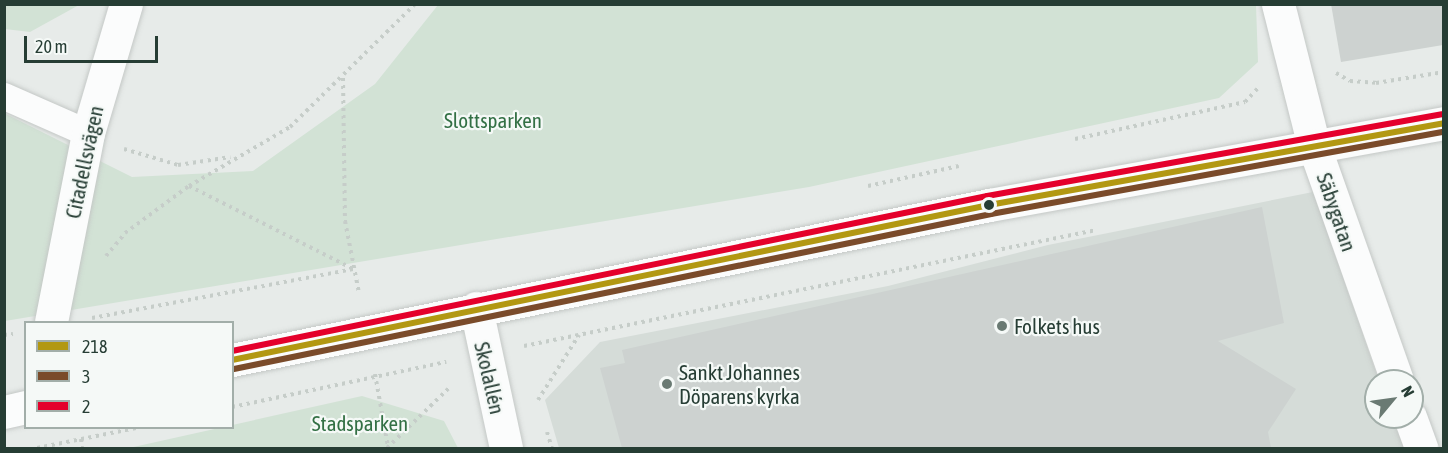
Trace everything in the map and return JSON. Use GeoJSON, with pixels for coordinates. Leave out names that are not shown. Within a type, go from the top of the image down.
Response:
{"type":"FeatureCollection","features":[{"type":"Feature","properties":{"kind":"street","name":"Citadellsvägen"},"geometry":{"type":"LineString","coordinates":[[66,321],[88,133],[126,4]]}},
{"type":"Feature","properties":{"kind":"street","name":"Säbygatan"},"geometry":{"type":"LineString","coordinates":[[1278,4],[1314,146],[1393,369]]}},
{"type":"Feature","properties":{"kind":"street"},"geometry":{"type":"LineString","coordinates":[[234,360],[366,330],[989,205],[1443,123]]}},
{"type":"Feature","properties":{"kind":"street","name":"Skolallén"},"geometry":{"type":"LineString","coordinates":[[476,308],[484,354],[506,448]]}},
{"type":"Feature","properties":{"kind":"street"},"geometry":{"type":"LineString","coordinates":[[4,412],[24,407]]}},
{"type":"Feature","properties":{"kind":"street"},"geometry":{"type":"LineString","coordinates":[[1414,429],[1421,448]]}},
{"type":"Feature","properties":{"kind":"lane"},"geometry":{"type":"LineString","coordinates":[[4,96],[88,133]]}},
{"type":"Feature","properties":{"kind":"path"},"geometry":{"type":"LineString","coordinates":[[405,4],[414,5]]}},
{"type":"Feature","properties":{"kind":"path"},"geometry":{"type":"LineString","coordinates":[[103,260],[125,233],[189,186],[234,157],[290,127],[414,5]]}},
{"type":"Feature","properties":{"kind":"path"},"geometry":{"type":"LineString","coordinates":[[342,78],[345,222],[376,376],[387,448]]}},
{"type":"Feature","properties":{"kind":"path"},"geometry":{"type":"LineString","coordinates":[[88,133],[141,157],[178,165],[234,157]]}},
{"type":"Feature","properties":{"kind":"path"},"geometry":{"type":"LineString","coordinates":[[189,186],[354,269]]}},
{"type":"Feature","properties":{"kind":"path"},"geometry":{"type":"LineString","coordinates":[[234,407],[1105,228]]}},
{"type":"Feature","properties":{"kind":"path"},"geometry":{"type":"LineString","coordinates":[[66,321],[354,269]]}},
{"type":"Feature","properties":{"kind":"path"},"geometry":{"type":"LineString","coordinates":[[540,411],[536,402],[579,335]]}},
{"type":"Feature","properties":{"kind":"path"},"geometry":{"type":"LineString","coordinates":[[387,448],[484,354]]}},
{"type":"Feature","properties":{"kind":"path"},"geometry":{"type":"LineString","coordinates":[[543,420],[552,448]]}},
{"type":"Feature","properties":{"kind":"path"},"geometry":{"type":"LineString","coordinates":[[38,448],[131,429]]}},
{"type":"Feature","properties":{"kind":"path"},"geometry":{"type":"LineString","coordinates":[[81,439],[82,448]]}},
{"type":"Feature","properties":{"kind":"shaded area","name":"Folkets hus"},"geometry":{"type":"Polygon","coordinates":[[[1313,192],[1375,369],[1364,369],[1364,429],[1397,429],[1404,448],[559,448],[545,400],[600,342],[888,286],[1048,245],[1313,192]]]}},
{"type":"Feature","properties":{"kind":"green space"},"geometry":{"type":"Polygon","coordinates":[[[5,4],[79,5],[30,32],[5,29],[5,4]]]}},
{"type":"Feature","properties":{"kind":"green space","name":"Slottsparken"},"geometry":{"type":"Polygon","coordinates":[[[438,5],[1256,5],[1258,62],[1219,98],[809,187],[5,321],[4,113],[132,177],[253,171],[375,84],[438,5]]]}},
{"type":"Feature","properties":{"kind":"green space","name":"Stadsparken"},"geometry":{"type":"Polygon","coordinates":[[[362,396],[444,421],[458,448],[129,448],[214,429],[234,429],[234,425],[362,396]]]}},
{"type":"Feature","properties":{"kind":"building"},"geometry":{"type":"Polygon","coordinates":[[[1331,4],[1443,4],[1443,45],[1341,62],[1331,4]]]}},
{"type":"Feature","properties":{"kind":"building","name":"Folkets hus"},"geometry":{"type":"Polygon","coordinates":[[[1262,207],[1284,323],[1218,341],[1296,389],[1268,432],[1271,448],[622,448],[600,368],[625,363],[622,350],[1262,207]]]}},
{"type":"Feature","properties":{"kind":"transit line","name":"2"},"geometry":{"type":"LineString","coordinates":[[234,351],[987,196],[1442,114]]}},
{"type":"Feature","properties":{"kind":"transit line","name":"218"},"geometry":{"type":"LineString","coordinates":[[234,360],[989,205],[1444,123]]}},
{"type":"Feature","properties":{"kind":"transit line","name":"3"},"geometry":{"type":"LineString","coordinates":[[234,369],[991,214],[1444,132]]}},
{"type":"Feature","properties":{"kind":"place","name":"Folkets hus"},"geometry":{"type":"Point","coordinates":[1002,326]}},
{"type":"Feature","properties":{"kind":"place","name":"Sankt Johannes Döparens kyrka"},"geometry":{"type":"Point","coordinates":[667,384]}}]}
